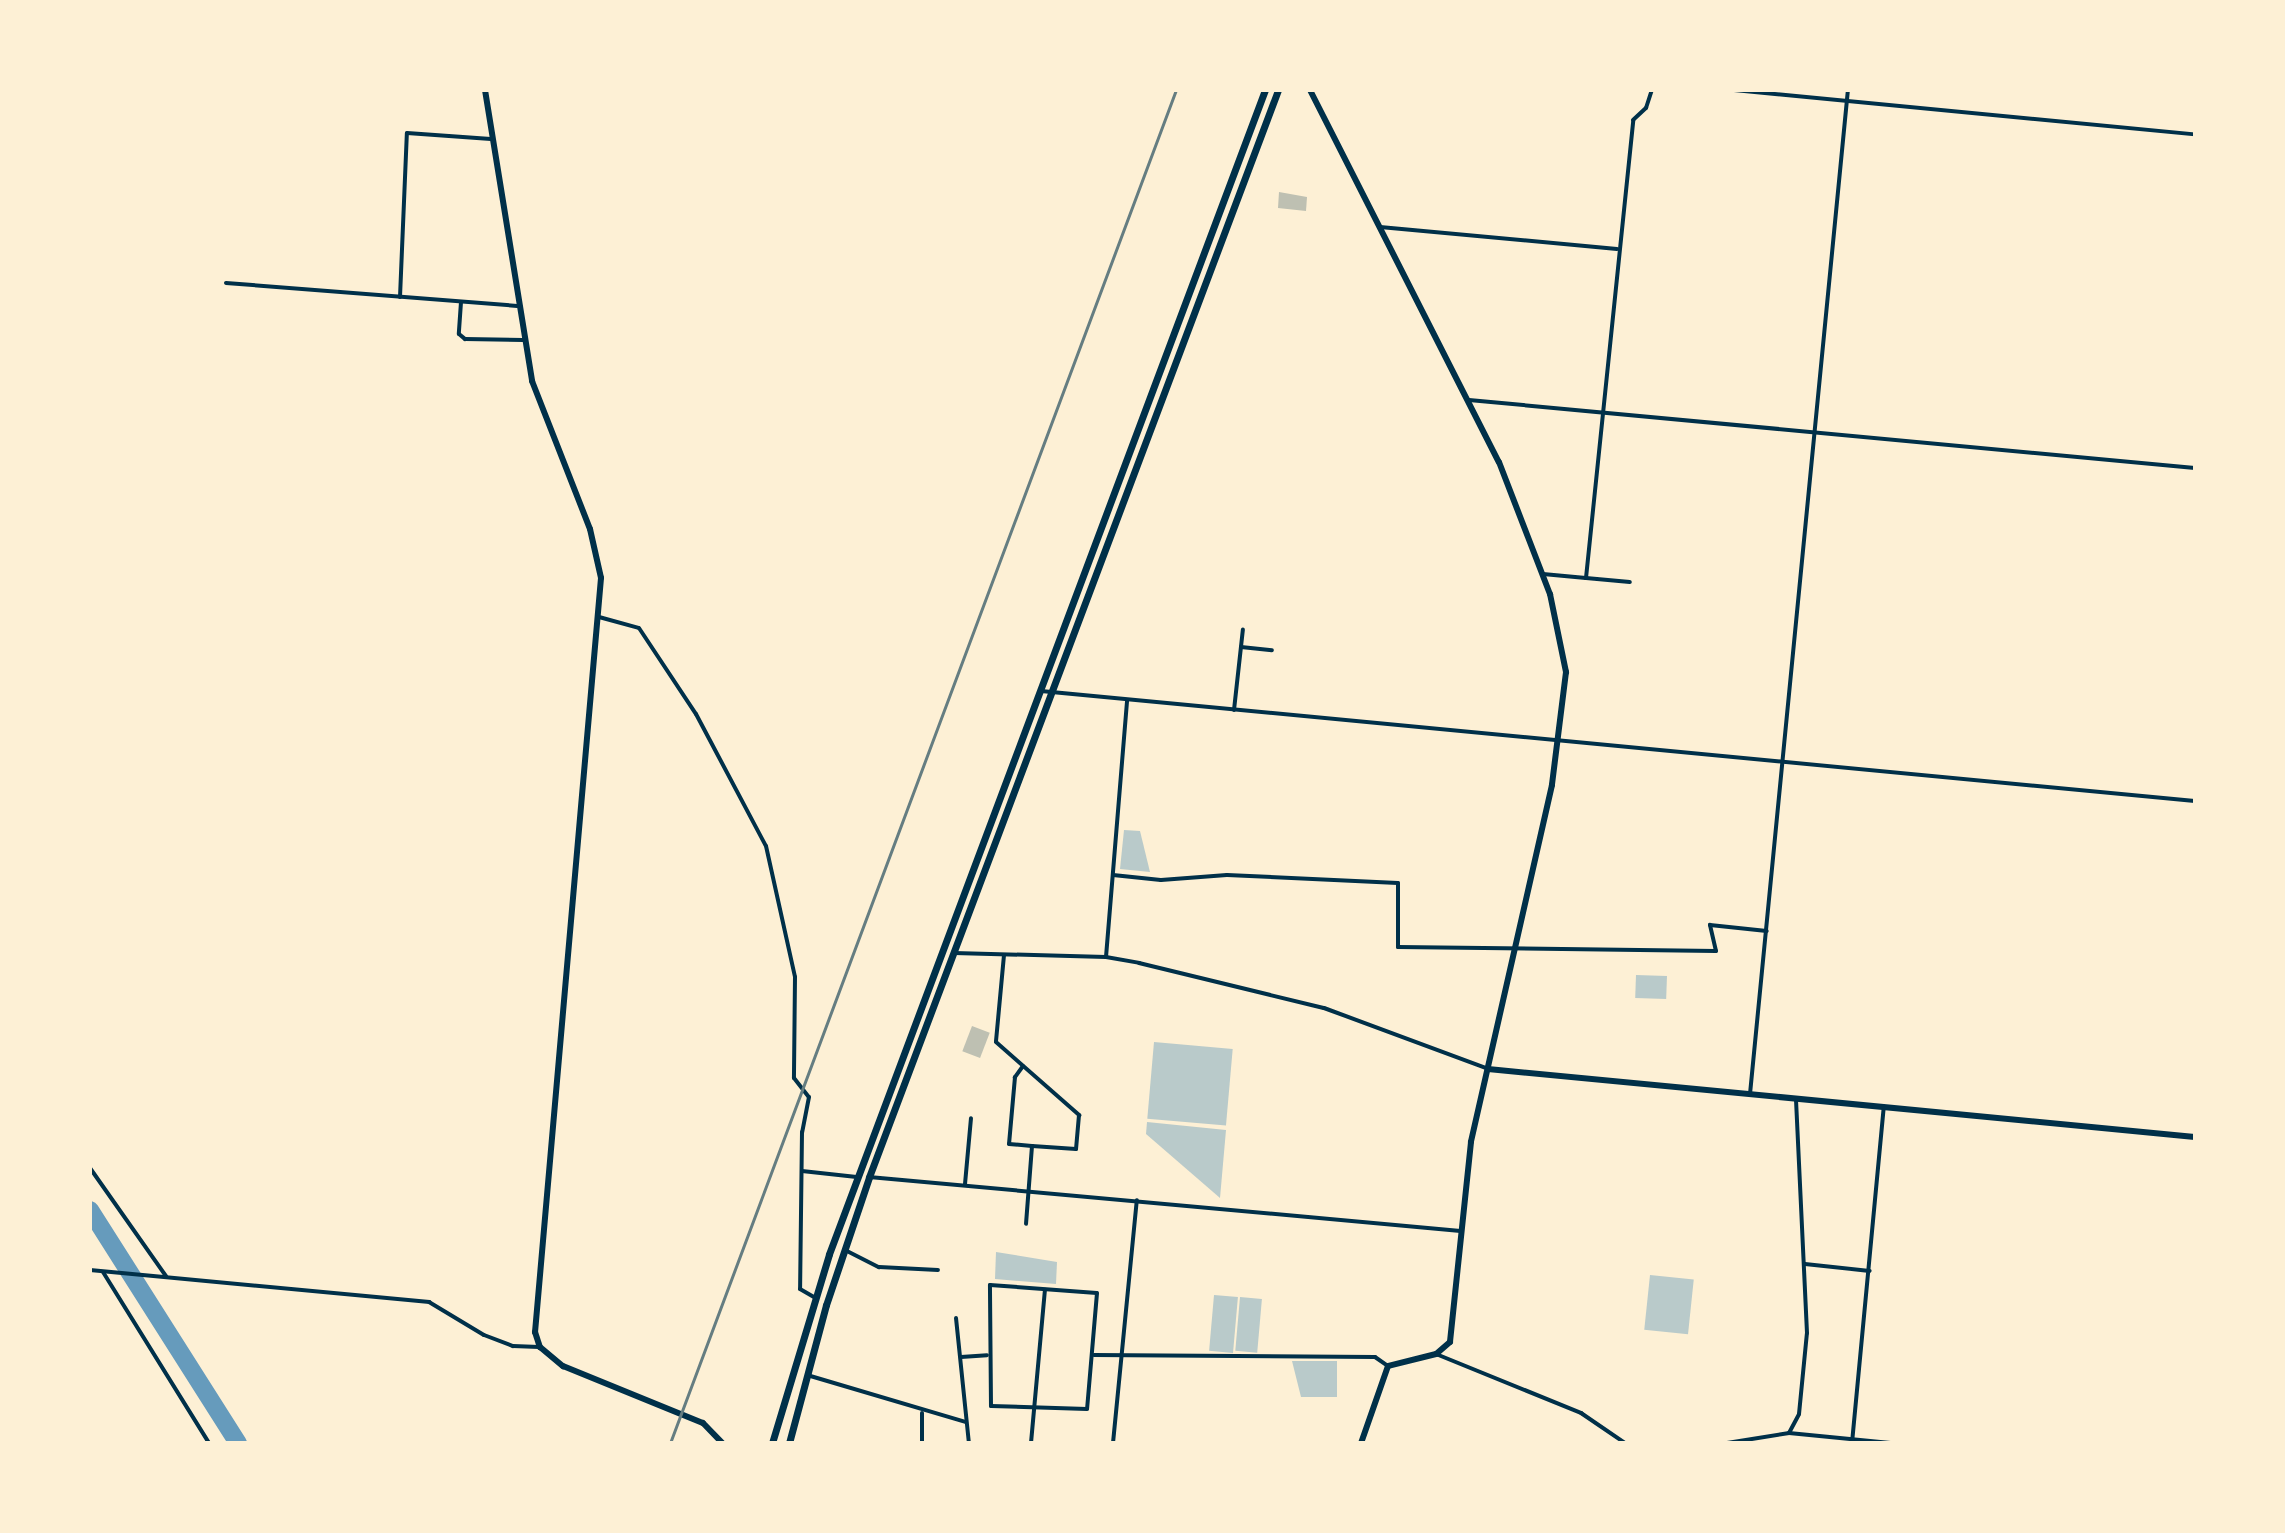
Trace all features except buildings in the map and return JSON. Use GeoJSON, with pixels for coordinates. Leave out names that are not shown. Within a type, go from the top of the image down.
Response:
{"type":"FeatureCollection","features":[{"type":"Feature","properties":{"kind":"highway"},"geometry":{"type":"LineString","coordinates":[[772,1443],[814,1297],[857,1177],[1265,90]]}},
{"type":"Feature","properties":{"kind":"highway"},"geometry":{"type":"LineString","coordinates":[[789,1443],[843,1249],[869,1177],[1278,90]]}},
{"type":"Feature","properties":{"kind":"street"},"geometry":{"type":"LineString","coordinates":[[485,90],[523,340],[546,426],[598,555],[599,617],[537,1309],[540,1347]]}},
{"type":"Feature","properties":{"kind":"street"},"geometry":{"type":"LineString","coordinates":[[1094,1355],[1375,1357],[1388,1366],[1436,1354],[1450,1342],[1471,1142],[1517,951],[1560,741],[1566,702],[1564,643],[1543,574],[1499,462],[1310,90]]}},
{"type":"Feature","properties":{"kind":"street"},"geometry":{"type":"LineString","coordinates":[[1586,578],[1617,249],[1633,120],[1646,108],[1652,90]]}},
{"type":"Feature","properties":{"kind":"street"},"geometry":{"type":"LineString","coordinates":[[1734,90],[2195,134]]}},
{"type":"Feature","properties":{"kind":"street"},"geometry":{"type":"LineString","coordinates":[[1750,1094],[1848,90]]}},
{"type":"Feature","properties":{"kind":"street"},"geometry":{"type":"LineString","coordinates":[[400,297],[407,133],[491,139]]}},
{"type":"Feature","properties":{"kind":"street"},"geometry":{"type":"LineString","coordinates":[[1380,227],[1617,249]]}},
{"type":"Feature","properties":{"kind":"street"},"geometry":{"type":"LineString","coordinates":[[226,283],[517,306]]}},
{"type":"Feature","properties":{"kind":"street"},"geometry":{"type":"LineString","coordinates":[[461,302],[459,334],[465,339],[523,340]]}},
{"type":"Feature","properties":{"kind":"street"},"geometry":{"type":"LineString","coordinates":[[1468,400],[2195,468]]}},
{"type":"Feature","properties":{"kind":"street"},"geometry":{"type":"LineString","coordinates":[[1543,574],[1630,582]]}},
{"type":"Feature","properties":{"kind":"street"},"geometry":{"type":"LineString","coordinates":[[599,617],[639,628],[696,714],[766,846],[795,977],[794,1078],[809,1097],[802,1171],[800,1289],[814,1297]]}},
{"type":"Feature","properties":{"kind":"street"},"geometry":{"type":"LineString","coordinates":[[1234,710],[1243,629]]}},
{"type":"Feature","properties":{"kind":"street"},"geometry":{"type":"LineString","coordinates":[[1241,647],[1272,650]]}},
{"type":"Feature","properties":{"kind":"street"},"geometry":{"type":"LineString","coordinates":[[1038,690],[1051,695],[2195,801]]}},
{"type":"Feature","properties":{"kind":"street"},"geometry":{"type":"LineString","coordinates":[[1106,957],[1127,701]]}},
{"type":"Feature","properties":{"kind":"street"},"geometry":{"type":"LineString","coordinates":[[1113,875],[1398,883],[1398,947],[1517,951],[1716,951],[1713,925],[1767,931]]}},
{"type":"Feature","properties":{"kind":"street"},"geometry":{"type":"LineString","coordinates":[[954,953],[1106,957],[1324,1008],[1488,1069],[2195,1137]]}},
{"type":"Feature","properties":{"kind":"street"},"geometry":{"type":"LineString","coordinates":[[1004,955],[996,1042],[1079,1115],[1076,1149],[1009,1144],[1015,1077],[1023,1066]]}},
{"type":"Feature","properties":{"kind":"street"},"geometry":{"type":"LineString","coordinates":[[1789,1433],[1803,1391],[1805,1264],[1796,1098]]}},
{"type":"Feature","properties":{"kind":"street"},"geometry":{"type":"LineString","coordinates":[[1853,1441],[1884,1106]]}},
{"type":"Feature","properties":{"kind":"street"},"geometry":{"type":"LineString","coordinates":[[965,1184],[971,1118]]}},
{"type":"Feature","properties":{"kind":"street"},"geometry":{"type":"LineString","coordinates":[[1026,1224],[1032,1146]]}},
{"type":"Feature","properties":{"kind":"street"},"geometry":{"type":"LineString","coordinates":[[90,1168],[163,1276]]}},
{"type":"Feature","properties":{"kind":"street"},"geometry":{"type":"LineString","coordinates":[[802,1171],[857,1177]]}},
{"type":"Feature","properties":{"kind":"street"},"geometry":{"type":"LineString","coordinates":[[869,1177],[1464,1231]]}},
{"type":"Feature","properties":{"kind":"street"},"geometry":{"type":"LineString","coordinates":[[1113,1443],[1137,1200]]}},
{"type":"Feature","properties":{"kind":"street"},"geometry":{"type":"LineString","coordinates":[[843,1249],[879,1267],[938,1270]]}},
{"type":"Feature","properties":{"kind":"street"},"geometry":{"type":"LineString","coordinates":[[1805,1264],[1870,1271]]}},
{"type":"Feature","properties":{"kind":"street"},"geometry":{"type":"LineString","coordinates":[[90,1270],[429,1302],[484,1335],[513,1346],[540,1347],[563,1366],[703,1423],[722,1443]]}},
{"type":"Feature","properties":{"kind":"street"},"geometry":{"type":"LineString","coordinates":[[105,1272],[209,1443]]}},
{"type":"Feature","properties":{"kind":"street"},"geometry":{"type":"LineString","coordinates":[[990,1285],[1097,1293],[1087,1409],[991,1406],[987,1355],[990,1285]]}},
{"type":"Feature","properties":{"kind":"street"},"geometry":{"type":"LineString","coordinates":[[1031,1443],[1045,1290]]}},
{"type":"Feature","properties":{"kind":"street"},"geometry":{"type":"LineString","coordinates":[[956,1318],[969,1443]]}},
{"type":"Feature","properties":{"kind":"street"},"geometry":{"type":"LineString","coordinates":[[1436,1354],[1581,1413],[1625,1443]]}},
{"type":"Feature","properties":{"kind":"street"},"geometry":{"type":"LineString","coordinates":[[961,1357],[987,1355]]}},
{"type":"Feature","properties":{"kind":"street"},"geometry":{"type":"LineString","coordinates":[[1361,1443],[1388,1366]]}},
{"type":"Feature","properties":{"kind":"street"},"geometry":{"type":"LineString","coordinates":[[807,1375],[876,1393],[922,1413],[966,1422]]}},
{"type":"Feature","properties":{"kind":"street"},"geometry":{"type":"LineString","coordinates":[[922,1413],[922,1443]]}},
{"type":"Feature","properties":{"kind":"street"},"geometry":{"type":"LineString","coordinates":[[1727,1443],[1789,1433],[1891,1443]]}},
{"type":"Feature","properties":{"kind":"shaded area"},"geometry":{"type":"Polygon","coordinates":[[[1124,830],[1140,831],[1150,872],[1120,869],[1124,830]]]}},
{"type":"Feature","properties":{"kind":"shaded area"},"geometry":{"type":"Polygon","coordinates":[[[1636,975],[1667,976],[1666,999],[1635,998],[1636,975]]]}},
{"type":"Feature","properties":{"kind":"shaded area"},"geometry":{"type":"Polygon","coordinates":[[[1154,1042],[1233,1049],[1226,1126],[1147,1119],[1154,1042]]]}},
{"type":"Feature","properties":{"kind":"shaded area"},"geometry":{"type":"Polygon","coordinates":[[[1147,1122],[1226,1130],[1220,1198],[1146,1134],[1147,1122]]]}},
{"type":"Feature","properties":{"kind":"shaded area"},"geometry":{"type":"Polygon","coordinates":[[[996,1252],[1057,1262],[1056,1284],[995,1279],[996,1252]]]}},
{"type":"Feature","properties":{"kind":"shaded area"},"geometry":{"type":"Polygon","coordinates":[[[1650,1275],[1694,1280],[1688,1334],[1644,1330],[1650,1275]]]}},
{"type":"Feature","properties":{"kind":"shaded area"},"geometry":{"type":"Polygon","coordinates":[[[1214,1295],[1238,1297],[1233,1353],[1209,1351],[1214,1295]]]}},
{"type":"Feature","properties":{"kind":"shaded area"},"geometry":{"type":"Polygon","coordinates":[[[1240,1297],[1262,1299],[1257,1353],[1235,1351],[1240,1297]]]}},
{"type":"Feature","properties":{"kind":"shaded area"},"geometry":{"type":"Polygon","coordinates":[[[1292,1361],[1337,1361],[1337,1397],[1301,1397],[1292,1361]]]}},
{"type":"Feature","properties":{"kind":"waterway"},"geometry":{"type":"LineString","coordinates":[[90,1210],[238,1443]]}},
{"type":"Feature","properties":{"kind":"railway"},"geometry":{"type":"LineString","coordinates":[[670,1443],[1176,90]]}}]}
